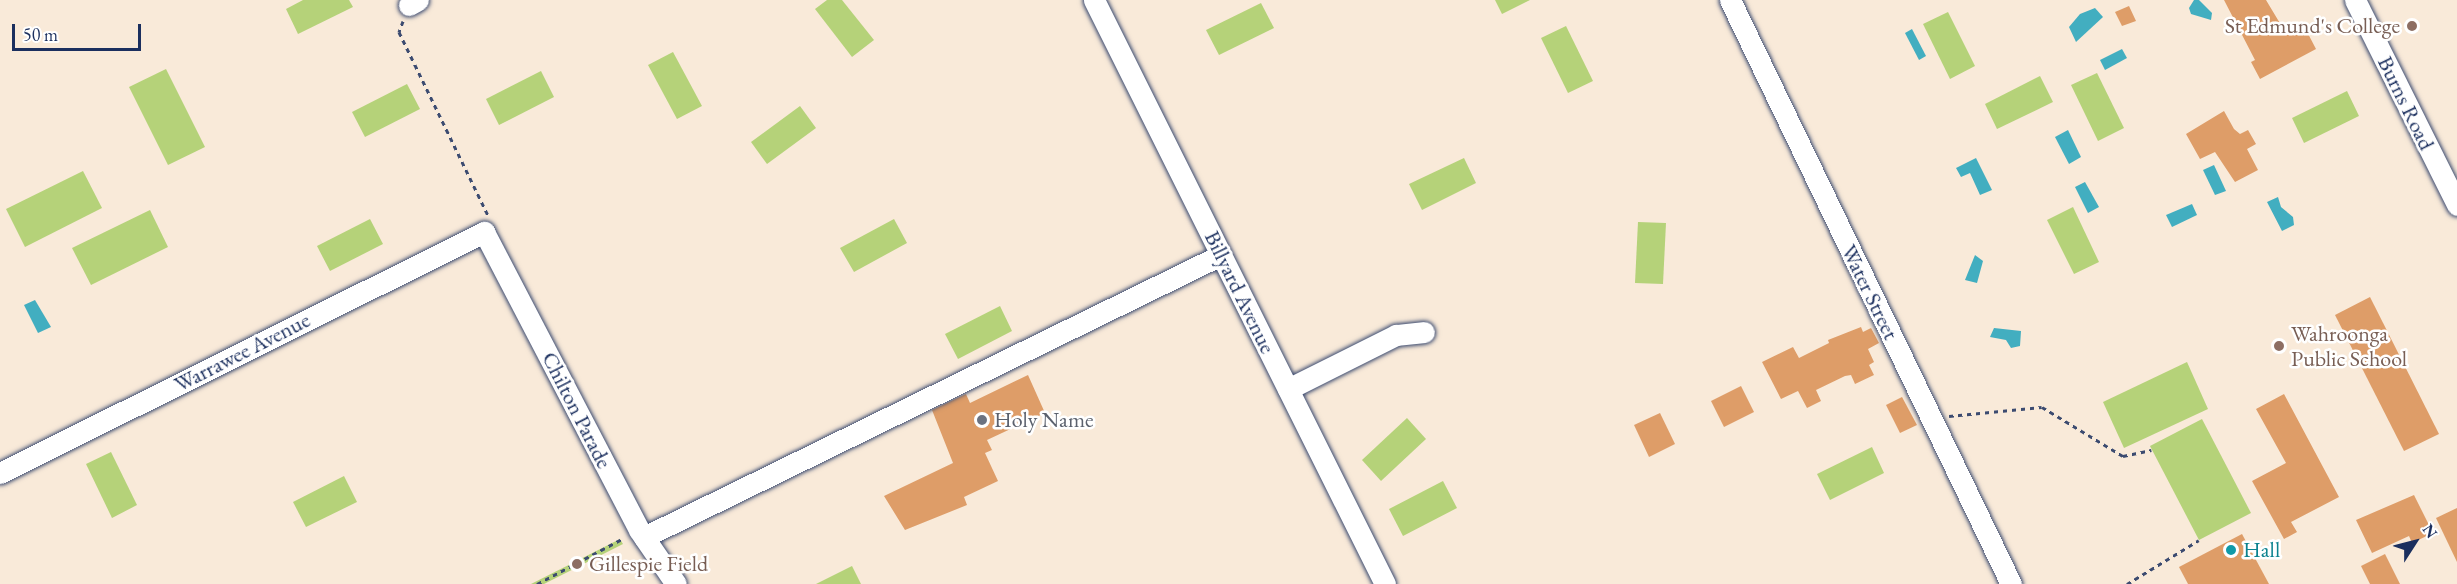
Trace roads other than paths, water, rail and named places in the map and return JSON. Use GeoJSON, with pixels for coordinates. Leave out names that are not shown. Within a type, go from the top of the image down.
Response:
{"type":"FeatureCollection","features":[{"type":"Feature","properties":{"kind":"street","name":"Billyard Avenue"},"geometry":{"type":"LineString","coordinates":[[1094,0],[1385,584]]}},
{"type":"Feature","properties":{"kind":"street","name":"Water Street"},"geometry":{"type":"LineString","coordinates":[[1730,0],[2008,583]]}},
{"type":"Feature","properties":{"kind":"street","name":"Burns Road"},"geometry":{"type":"LineString","coordinates":[[2355,0],[2457,205]]}},
{"type":"Feature","properties":{"kind":"street","name":"Warrawee Avenue"},"geometry":{"type":"LineString","coordinates":[[0,473],[484,232]]}},
{"type":"Feature","properties":{"kind":"street","name":"Chilton Parade"},"geometry":{"type":"LineString","coordinates":[[484,232],[642,534],[675,584]]}},
{"type":"Feature","properties":{"kind":"street"},"geometry":{"type":"LineString","coordinates":[[642,534],[1221,255]]}},
{"type":"Feature","properties":{"kind":"street"},"geometry":{"type":"LineString","coordinates":[[1288,389],[1396,335],[1424,332]]}},
{"type":"Feature","properties":{"kind":"water"},"geometry":{"type":"Polygon","coordinates":[[[2194,0],[2199,0],[2212,13],[2211,20],[2191,14],[2189,8],[2194,0]]]}},
{"type":"Feature","properties":{"kind":"water"},"geometry":{"type":"Polygon","coordinates":[[[2095,8],[2103,17],[2076,42],[2069,27],[2080,14],[2095,8]]]}},
{"type":"Feature","properties":{"kind":"water"},"geometry":{"type":"Polygon","coordinates":[[[1912,29],[1926,56],[1919,60],[1905,33],[1912,29]]]}},
{"type":"Feature","properties":{"kind":"water"},"geometry":{"type":"Polygon","coordinates":[[[2122,49],[2127,58],[2105,70],[2100,60],[2122,49]]]}},
{"type":"Feature","properties":{"kind":"water"},"geometry":{"type":"Polygon","coordinates":[[[2068,130],[2081,157],[2069,164],[2055,137],[2068,130]]]}},
{"type":"Feature","properties":{"kind":"water"},"geometry":{"type":"Polygon","coordinates":[[[1976,158],[1992,190],[1980,195],[1970,173],[1961,177],[1956,168],[1976,158]]]}},
{"type":"Feature","properties":{"kind":"water"},"geometry":{"type":"Polygon","coordinates":[[[2214,165],[2226,191],[2215,195],[2203,170],[2214,165]]]}},
{"type":"Feature","properties":{"kind":"water"},"geometry":{"type":"Polygon","coordinates":[[[2085,182],[2099,207],[2088,213],[2075,187],[2085,182]]]}},
{"type":"Feature","properties":{"kind":"water"},"geometry":{"type":"Polygon","coordinates":[[[2278,197],[2281,207],[2293,217],[2294,225],[2282,231],[2267,202],[2278,197]]]}},
{"type":"Feature","properties":{"kind":"water"},"geometry":{"type":"Polygon","coordinates":[[[2192,204],[2197,215],[2172,227],[2166,215],[2192,204]]]}},
{"type":"Feature","properties":{"kind":"water"},"geometry":{"type":"Polygon","coordinates":[[[1975,255],[1983,261],[1977,283],[1965,280],[1975,255]]]}},
{"type":"Feature","properties":{"kind":"water"},"geometry":{"type":"Polygon","coordinates":[[[35,300],[51,327],[38,333],[24,305],[35,300]]]}},
{"type":"Feature","properties":{"kind":"water"},"geometry":{"type":"Polygon","coordinates":[[[1994,328],[2021,331],[2020,346],[2011,348],[2006,340],[1990,337],[1994,328]]]}},
{"type":"Feature","properties":{"kind":"place","name":"St Edmund's College"},"geometry":{"type":"Point","coordinates":[2412,26]}},
{"type":"Feature","properties":{"kind":"place","name":"Wahroonga Public School"},"geometry":{"type":"Point","coordinates":[2279,346]}},
{"type":"Feature","properties":{"kind":"place","name":"Holy Name"},"geometry":{"type":"Point","coordinates":[982,420]}},
{"type":"Feature","properties":{"kind":"place","name":"Hall"},"geometry":{"type":"Point","coordinates":[2231,550]}},
{"type":"Feature","properties":{"kind":"place","name":"Gillespie Field"},"geometry":{"type":"Point","coordinates":[577,564]}}]}
